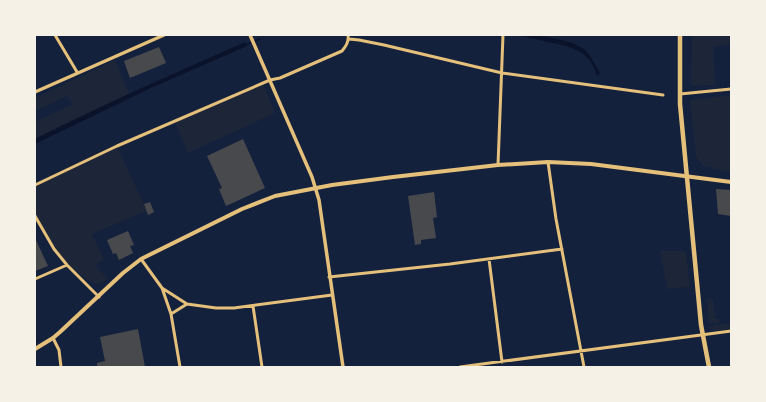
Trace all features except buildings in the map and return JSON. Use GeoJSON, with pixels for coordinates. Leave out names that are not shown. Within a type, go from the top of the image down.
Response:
{"type":"FeatureCollection","features":[{"type":"Feature","properties":{"kind":"main road"},"geometry":{"type":"LineString","coordinates":[[680,35],[680,94],[687,177],[702,334],[709,367]]}},
{"type":"Feature","properties":{"kind":"main road"},"geometry":{"type":"LineString","coordinates":[[35,349],[53,338],[99,297],[123,273],[141,259],[254,203],[275,196],[315,188],[393,177],[548,162],[591,164],[731,182]]}},
{"type":"Feature","properties":{"kind":"street"},"geometry":{"type":"LineString","coordinates":[[55,35],[77,72]]}},
{"type":"Feature","properties":{"kind":"street"},"geometry":{"type":"LineString","coordinates":[[35,92],[77,72],[164,35]]}},
{"type":"Feature","properties":{"kind":"street"},"geometry":{"type":"LineString","coordinates":[[35,185],[116,146],[342,51],[346,46],[348,35]]}},
{"type":"Feature","properties":{"kind":"street"},"geometry":{"type":"LineString","coordinates":[[498,166],[503,35]]}},
{"type":"Feature","properties":{"kind":"street"},"geometry":{"type":"LineString","coordinates":[[251,37],[310,171],[319,200],[342,367]]}},
{"type":"Feature","properties":{"kind":"street"},"geometry":{"type":"LineString","coordinates":[[348,39],[378,44],[502,73],[663,95]]}},
{"type":"Feature","properties":{"kind":"street"},"geometry":{"type":"LineString","coordinates":[[680,94],[731,89]]}},
{"type":"Feature","properties":{"kind":"street"},"geometry":{"type":"LineString","coordinates":[[548,162],[550,184],[584,367]]}},
{"type":"Feature","properties":{"kind":"street"},"geometry":{"type":"LineString","coordinates":[[35,216],[54,249],[66,265],[99,297]]}},
{"type":"Feature","properties":{"kind":"street"},"geometry":{"type":"LineString","coordinates":[[330,277],[438,266],[562,249]]}},
{"type":"Feature","properties":{"kind":"street"},"geometry":{"type":"LineString","coordinates":[[141,259],[162,288],[171,314],[180,367]]}},
{"type":"Feature","properties":{"kind":"street"},"geometry":{"type":"LineString","coordinates":[[489,259],[502,362]]}},
{"type":"Feature","properties":{"kind":"street"},"geometry":{"type":"LineString","coordinates":[[35,279],[66,265]]}},
{"type":"Feature","properties":{"kind":"street"},"geometry":{"type":"LineString","coordinates":[[162,288],[187,304],[216,308],[253,306],[332,295]]}},
{"type":"Feature","properties":{"kind":"street"},"geometry":{"type":"LineString","coordinates":[[171,314],[187,304]]}},
{"type":"Feature","properties":{"kind":"street"},"geometry":{"type":"LineString","coordinates":[[253,306],[262,367]]}},
{"type":"Feature","properties":{"kind":"street"},"geometry":{"type":"LineString","coordinates":[[460,367],[731,331]]}},
{"type":"Feature","properties":{"kind":"street"},"geometry":{"type":"LineString","coordinates":[[53,338],[59,350],[62,367]]}},
{"type":"Feature","properties":{"kind":"shaded area"},"geometry":{"type":"Polygon","coordinates":[[[517,35],[552,38],[579,46],[590,55],[600,73],[597,76],[590,60],[572,48],[517,35]]]}},
{"type":"Feature","properties":{"kind":"shaded area"},"geometry":{"type":"Polygon","coordinates":[[[692,35],[731,35],[731,44],[713,47],[715,85],[691,86],[692,35]]]}},
{"type":"Feature","properties":{"kind":"shaded area"},"geometry":{"type":"Polygon","coordinates":[[[245,42],[247,46],[151,88],[35,144],[35,139],[61,126],[245,42]]]}},
{"type":"Feature","properties":{"kind":"shaded area"},"geometry":{"type":"Polygon","coordinates":[[[115,60],[129,94],[35,139],[35,122],[73,104],[67,96],[35,111],[35,98],[115,60]]]}},
{"type":"Feature","properties":{"kind":"shaded area"},"geometry":{"type":"Polygon","coordinates":[[[263,83],[275,113],[188,153],[174,120],[263,83]]]}},
{"type":"Feature","properties":{"kind":"shaded area"},"geometry":{"type":"Polygon","coordinates":[[[731,95],[731,172],[711,169],[711,166],[704,166],[696,157],[690,100],[731,95]]]}},
{"type":"Feature","properties":{"kind":"shaded area"},"geometry":{"type":"Polygon","coordinates":[[[117,146],[147,211],[92,234],[104,259],[96,266],[108,279],[98,284],[91,282],[67,265],[54,249],[35,216],[35,185],[117,146]]]}},
{"type":"Feature","properties":{"kind":"shaded area"},"geometry":{"type":"Polygon","coordinates":[[[660,251],[686,251],[690,287],[667,289],[660,251]]]}},
{"type":"Feature","properties":{"kind":"shaded area"},"geometry":{"type":"Polygon","coordinates":[[[707,299],[713,299],[715,319],[719,319],[719,323],[709,324],[707,299]]]}},
{"type":"Feature","properties":{"kind":"shaded area"},"geometry":{"type":"Polygon","coordinates":[[[731,323],[731,329],[710,331],[710,326],[731,323]]]}},
{"type":"Feature","properties":{"kind":"waterway"},"geometry":{"type":"LineString","coordinates":[[245,45],[260,39]]}}]}
